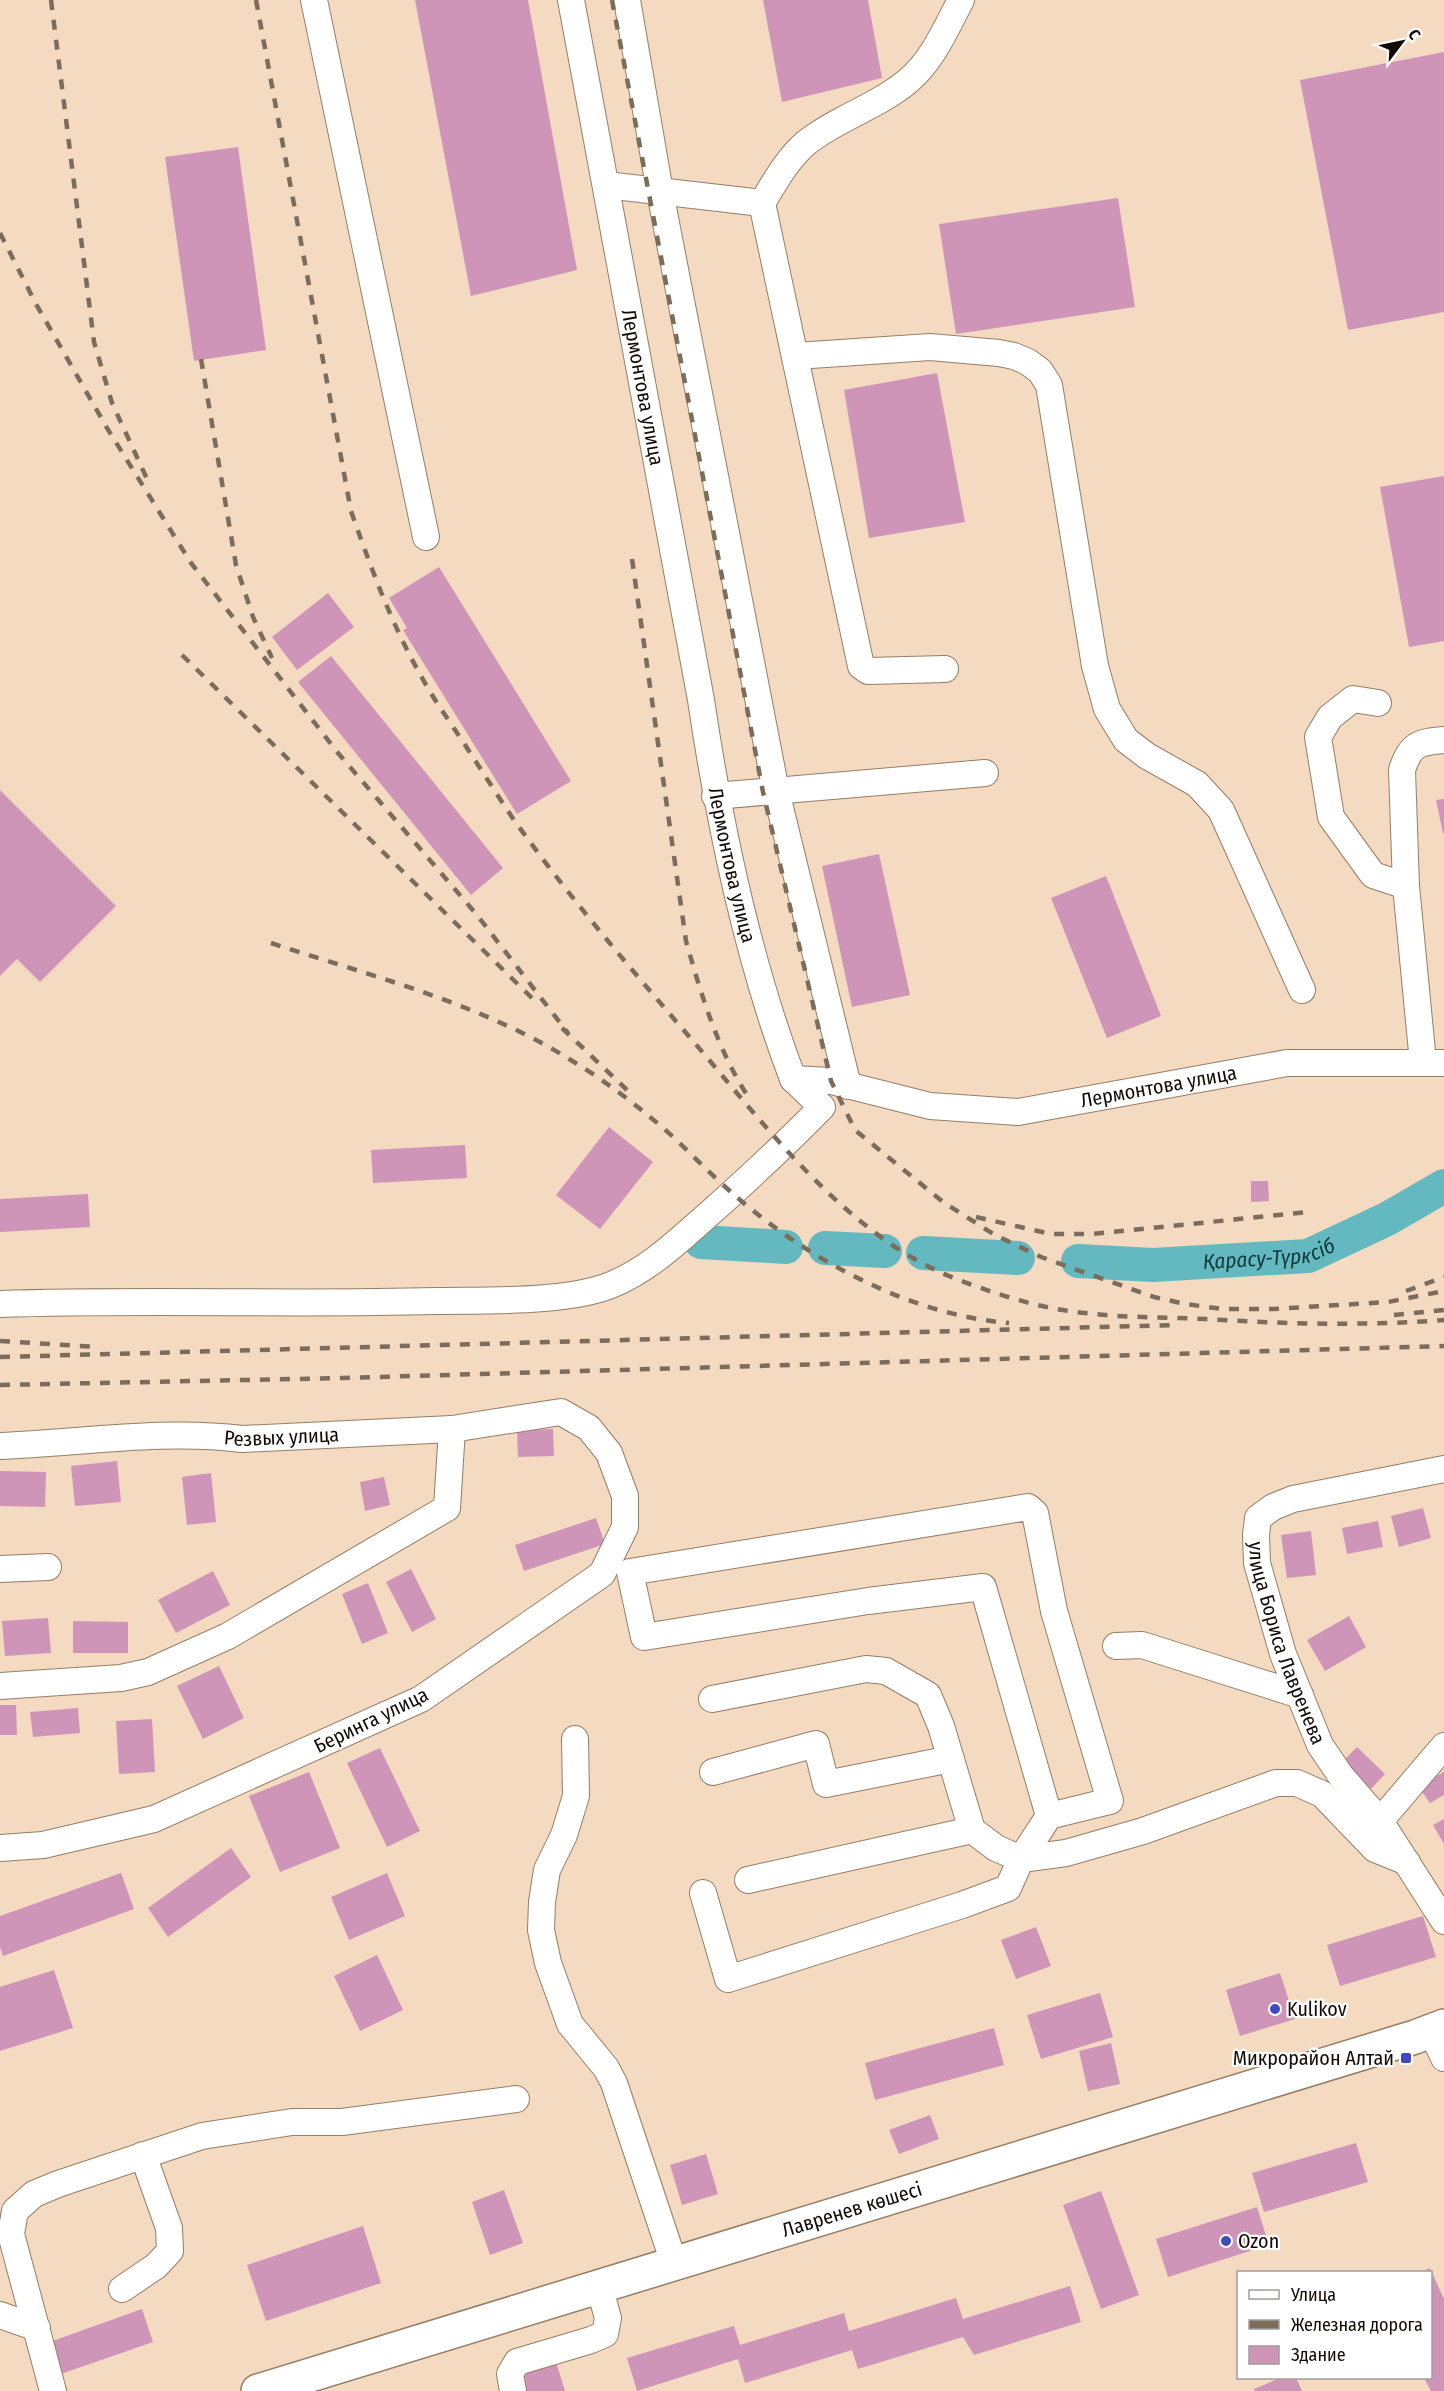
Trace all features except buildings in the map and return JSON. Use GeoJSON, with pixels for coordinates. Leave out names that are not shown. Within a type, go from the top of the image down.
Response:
{"type":"FeatureCollection","features":[{"type":"Feature","properties":{"kind":"main road","name":"Лавренев көшесі"},"geometry":{"type":"LineString","coordinates":[[258,2391],[321,2382],[599,2286],[674,2263],[1440,2039]]}},
{"type":"Feature","properties":{"kind":"street"},"geometry":{"type":"LineString","coordinates":[[314,0],[426,537]]}},
{"type":"Feature","properties":{"kind":"street","name":"Лермонтова улица"},"geometry":{"type":"LineString","coordinates":[[571,0],[698,688],[715,796],[772,1023],[793,1079],[831,1081],[930,1106],[1018,1112],[1287,1063],[1433,1063]]}},
{"type":"Feature","properties":{"kind":"street"},"geometry":{"type":"LineString","coordinates":[[627,0],[660,192],[776,791],[848,1086]]}},
{"type":"Feature","properties":{"kind":"street"},"geometry":{"type":"LineString","coordinates":[[945,669],[868,671],[861,666],[762,202],[794,154],[806,143],[822,131],[881,101],[909,80],[928,60],[961,0]]}},
{"type":"Feature","properties":{"kind":"street"},"geometry":{"type":"LineString","coordinates":[[606,186],[762,202]]}},
{"type":"Feature","properties":{"kind":"street"},"geometry":{"type":"LineString","coordinates":[[796,356],[930,347],[1014,356],[1040,371],[1049,385],[1095,666],[1107,709],[1126,740],[1147,756],[1197,784],[1221,810],[1302,990]]}},
{"type":"Feature","properties":{"kind":"street"},"geometry":{"type":"LineString","coordinates":[[1378,704],[1353,699],[1330,717],[1318,736],[1331,817],[1373,875],[1406,886]]}},
{"type":"Feature","properties":{"kind":"street"},"geometry":{"type":"LineString","coordinates":[[1433,1063],[1406,886],[1402,770],[1407,754],[1422,742],[1444,740]]}},
{"type":"Feature","properties":{"kind":"street"},"geometry":{"type":"LineString","coordinates":[[715,796],[985,773]]}},
{"type":"Feature","properties":{"kind":"street"},"geometry":{"type":"LineString","coordinates":[[0,1304],[72,1302],[262,1304],[500,1299],[585,1292],[610,1285],[661,1256],[782,1147],[822,1107],[793,1079]]}},
{"type":"Feature","properties":{"kind":"street","name":"Резвых улица"},"geometry":{"type":"LineString","coordinates":[[0,1446],[54,1444],[94,1439],[212,1435],[242,1439],[452,1430],[561,1412]]}},
{"type":"Feature","properties":{"kind":"street","name":"Беринга улица"},"geometry":{"type":"LineString","coordinates":[[0,1848],[43,1845],[154,1819],[399,1709],[421,1699],[603,1574],[625,1527],[625,1496],[609,1453],[589,1428],[561,1412]]}},
{"type":"Feature","properties":{"kind":"street"},"geometry":{"type":"LineString","coordinates":[[0,1686],[130,1676],[148,1672],[228,1636],[447,1508],[452,1430]]}},
{"type":"Feature","properties":{"kind":"street","name":"улица Бориса Лавренева"},"geometry":{"type":"LineString","coordinates":[[1444,1469],[1293,1499],[1273,1507],[1258,1518],[1256,1535],[1257,1563],[1283,1654],[1320,1745],[1341,1776],[1380,1821],[1444,1922]]}},
{"type":"Feature","properties":{"kind":"street"},"geometry":{"type":"LineString","coordinates":[[703,1893],[728,1979],[962,1905],[1008,1888],[1021,1859],[1049,1816],[1110,1801],[1054,1611],[1035,1513],[1028,1507],[630,1572],[644,1637],[868,1601],[983,1587],[1049,1816]]}},
{"type":"Feature","properties":{"kind":"street"},"geometry":{"type":"LineString","coordinates":[[0,1569],[48,1567]]}},
{"type":"Feature","properties":{"kind":"street"},"geometry":{"type":"LineString","coordinates":[[1116,1646],[1142,1645],[1300,1695]]}},
{"type":"Feature","properties":{"kind":"street"},"geometry":{"type":"LineString","coordinates":[[712,1699],[866,1669],[886,1671],[928,1695],[941,1726],[972,1830],[996,1848],[1021,1859],[1066,1853],[1143,1831],[1276,1784],[1297,1783],[1322,1794],[1375,1849],[1407,1862]]}},
{"type":"Feature","properties":{"kind":"street"},"geometry":{"type":"LineString","coordinates":[[575,1739],[576,1796],[564,1835],[548,1870],[541,1930],[548,1964],[570,2024],[606,2068],[614,2083],[674,2263]]}},
{"type":"Feature","properties":{"kind":"street"},"geometry":{"type":"LineString","coordinates":[[713,1772],[816,1744],[826,1784],[951,1759]]}},
{"type":"Feature","properties":{"kind":"street"},"geometry":{"type":"LineString","coordinates":[[1380,1821],[1444,1746]]}},
{"type":"Feature","properties":{"kind":"street"},"geometry":{"type":"LineString","coordinates":[[748,1880],[972,1830]]}},
{"type":"Feature","properties":{"kind":"street"},"geometry":{"type":"LineString","coordinates":[[53,2391],[11,2234],[15,2211],[34,2194],[202,2136],[292,2122],[342,2122],[516,2098]]}},
{"type":"Feature","properties":{"kind":"street"},"geometry":{"type":"LineString","coordinates":[[122,2289],[156,2266],[170,2251],[169,2228],[143,2155]]}},
{"type":"Feature","properties":{"kind":"street"},"geometry":{"type":"LineString","coordinates":[[513,2391],[510,2374],[517,2362],[605,2334],[608,2318],[599,2286]]}},
{"type":"Feature","properties":{"kind":"street"},"geometry":{"type":"LineString","coordinates":[[0,2315],[37,2328]]}},
{"type":"Feature","properties":{"kind":"waterway","name":"Қарасу-Түрксіб"},"geometry":{"type":"LineString","coordinates":[[1078,1261],[1153,1265],[1308,1256],[1387,1219],[1444,1186]]}},
{"type":"Feature","properties":{"kind":"waterway","name":"Қарасу-Түрксіб"},"geometry":{"type":"LineString","coordinates":[[701,1242],[786,1247]]}},
{"type":"Feature","properties":{"kind":"waterway","name":"Қарасу-Түрксіб"},"geometry":{"type":"LineString","coordinates":[[825,1248],[885,1251]]}},
{"type":"Feature","properties":{"kind":"waterway","name":"Қарасу-Түрксіб"},"geometry":{"type":"LineString","coordinates":[[923,1253],[1018,1258]]}},
{"type":"Feature","properties":{"kind":"railway"},"geometry":{"type":"LineString","coordinates":[[51,0],[94,342],[112,403],[148,481]]}},
{"type":"Feature","properties":{"kind":"railway"},"geometry":{"type":"LineString","coordinates":[[256,0],[351,511],[400,636],[432,695],[508,812],[535,849],[578,905],[778,1141],[841,1204],[875,1233],[911,1257],[949,1276],[1016,1299],[1068,1311],[1130,1317],[1325,1324],[1444,1320]]}},
{"type":"Feature","properties":{"kind":"railway"},"geometry":{"type":"LineString","coordinates":[[612,0],[763,792],[831,1081],[855,1130],[943,1202],[995,1235],[1041,1257],[1154,1297],[1223,1309],[1273,1309],[1388,1302],[1444,1291]]}},
{"type":"Feature","properties":{"kind":"railway"},"geometry":{"type":"LineString","coordinates":[[0,233],[36,304],[107,428],[191,563],[338,753],[477,915],[568,1033]]}},
{"type":"Feature","properties":{"kind":"railway"},"geometry":{"type":"LineString","coordinates":[[201,359],[236,565],[253,617],[272,658]]}},
{"type":"Feature","properties":{"kind":"railway"},"geometry":{"type":"LineString","coordinates":[[632,559],[686,941],[718,1040],[747,1095]]}},
{"type":"Feature","properties":{"kind":"railway"},"geometry":{"type":"LineString","coordinates":[[182,655],[535,1001]]}},
{"type":"Feature","properties":{"kind":"railway"},"geometry":{"type":"LineString","coordinates":[[271,943],[427,993],[503,1024],[539,1042],[586,1069],[630,1101],[760,1216],[825,1260],[860,1279],[934,1308],[971,1318],[1009,1323]]}},
{"type":"Feature","properties":{"kind":"railway"},"geometry":{"type":"LineString","coordinates":[[562,1028],[627,1090]]}},
{"type":"Feature","properties":{"kind":"railway"},"geometry":{"type":"LineString","coordinates":[[976,1217],[1051,1234],[1092,1234],[1308,1212]]}},
{"type":"Feature","properties":{"kind":"railway"},"geometry":{"type":"LineString","coordinates":[[1406,1291],[1444,1277]]}},
{"type":"Feature","properties":{"kind":"railway"},"geometry":{"type":"LineString","coordinates":[[1394,1315],[1444,1310]]}},
{"type":"Feature","properties":{"kind":"railway"},"geometry":{"type":"LineString","coordinates":[[0,1357],[1176,1325]]}},
{"type":"Feature","properties":{"kind":"railway"},"geometry":{"type":"LineString","coordinates":[[0,1341],[98,1347]]}},
{"type":"Feature","properties":{"kind":"railway"},"geometry":{"type":"LineString","coordinates":[[0,1385],[343,1378],[1444,1346]]}},
{"type":"Feature","properties":{"kind":"place","name":"Kulikov"},"geometry":{"type":"Point","coordinates":[1275,2009]}},
{"type":"Feature","properties":{"kind":"place","name":"Микрорайон Алтай"},"geometry":{"type":"Point","coordinates":[1406,2058]}},
{"type":"Feature","properties":{"kind":"place","name":"Ozon"},"geometry":{"type":"Point","coordinates":[1226,2241]}}]}
